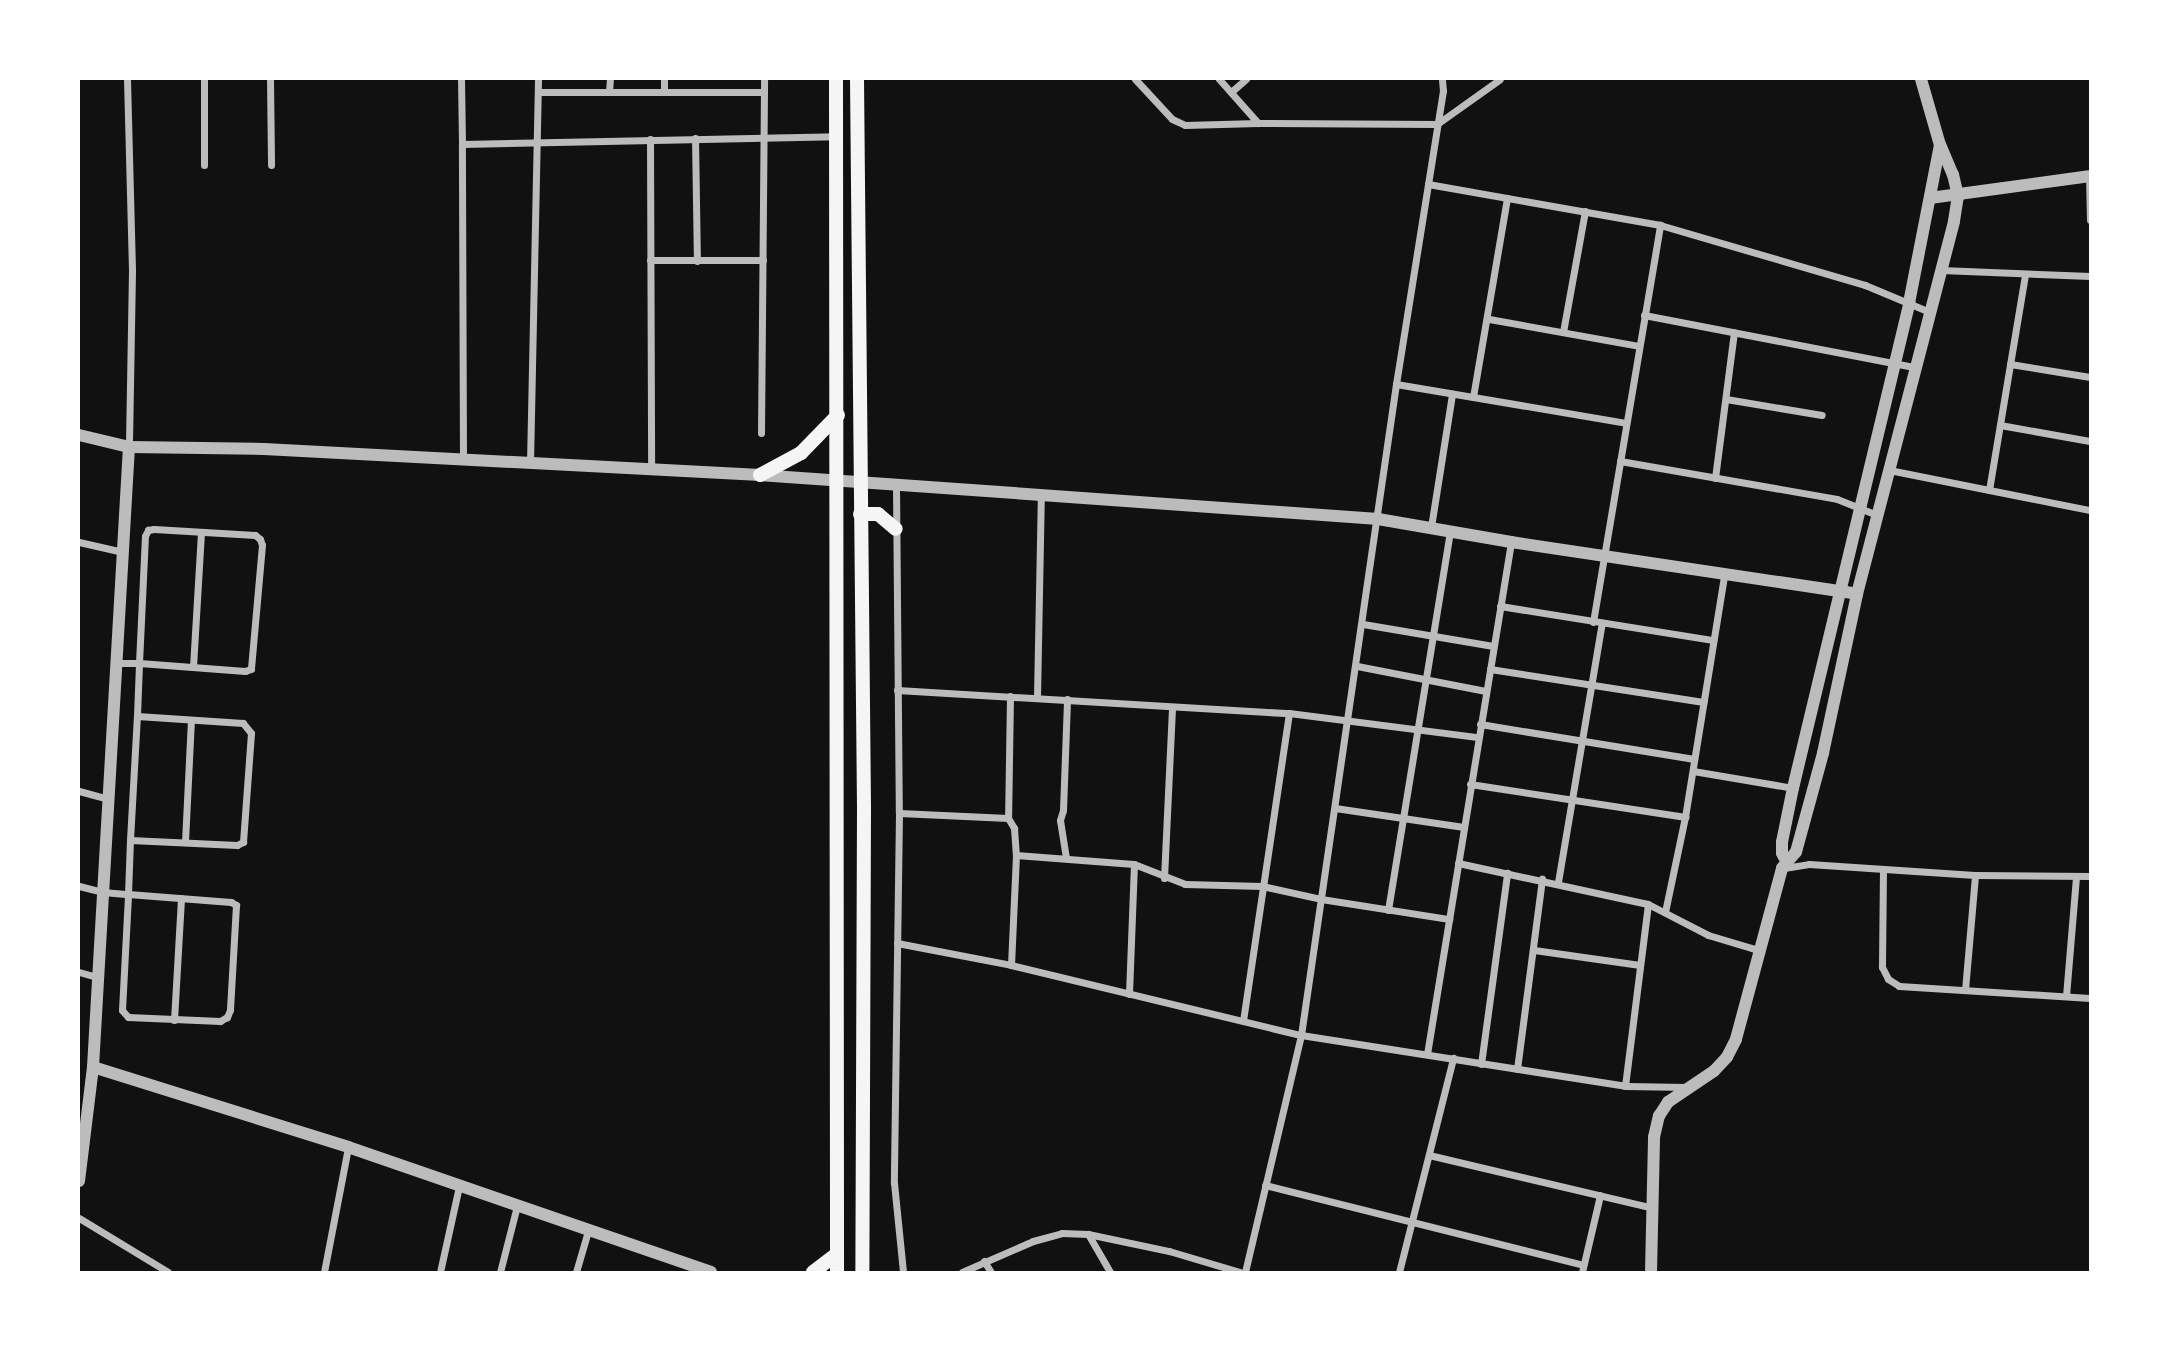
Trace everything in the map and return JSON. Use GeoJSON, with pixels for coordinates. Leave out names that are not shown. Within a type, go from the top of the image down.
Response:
{"type":"FeatureCollection","features":[{"type":"Feature","properties":{"kind":"main road"},"geometry":{"type":"LineString","coordinates":[[836,79],[837,1272]]}},
{"type":"Feature","properties":{"kind":"main road"},"geometry":{"type":"LineString","coordinates":[[857,79],[864,808],[862,1272]]}},
{"type":"Feature","properties":{"kind":"main road"},"geometry":{"type":"LineString","coordinates":[[760,475],[801,453],[838,415]]}},
{"type":"Feature","properties":{"kind":"main road"},"geometry":{"type":"LineString","coordinates":[[860,514],[878,514],[896,529]]}},
{"type":"Feature","properties":{"kind":"main road"},"geometry":{"type":"LineString","coordinates":[[813,1272],[837,1254]]}},
{"type":"Feature","properties":{"kind":"street"},"geometry":{"type":"LineString","coordinates":[[79,1181],[84,1090],[93,1067],[130,447],[132,271],[127,79]]}},
{"type":"Feature","properties":{"kind":"street"},"geometry":{"type":"LineString","coordinates":[[204,79],[204,165]]}},
{"type":"Feature","properties":{"kind":"street"},"geometry":{"type":"LineString","coordinates":[[270,79],[271,165]]}},
{"type":"Feature","properties":{"kind":"street"},"geometry":{"type":"LineString","coordinates":[[461,79],[463,461]]}},
{"type":"Feature","properties":{"kind":"street"},"geometry":{"type":"LineString","coordinates":[[530,464],[538,79]]}},
{"type":"Feature","properties":{"kind":"street"},"geometry":{"type":"LineString","coordinates":[[609,92],[610,79]]}},
{"type":"Feature","properties":{"kind":"street"},"geometry":{"type":"LineString","coordinates":[[664,79],[664,92]]}},
{"type":"Feature","properties":{"kind":"street"},"geometry":{"type":"LineString","coordinates":[[761,433],[764,79]]}},
{"type":"Feature","properties":{"kind":"street"},"geometry":{"type":"LineString","coordinates":[[1135,79],[1172,119],[1185,125],[1437,124],[1500,79]]}},
{"type":"Feature","properties":{"kind":"street"},"geometry":{"type":"LineString","coordinates":[[1219,79],[1258,123]]}},
{"type":"Feature","properties":{"kind":"street"},"geometry":{"type":"LineString","coordinates":[[1231,92],[1246,79]]}},
{"type":"Feature","properties":{"kind":"street"},"geometry":{"type":"LineString","coordinates":[[962,1272],[1033,1241],[1062,1233],[1088,1234],[1169,1251],[1242,1272],[1301,1035],[1357,666],[1396,384],[1443,91],[1442,79]]}},
{"type":"Feature","properties":{"kind":"street"},"geometry":{"type":"LineString","coordinates":[[1784,865],[1796,852],[1823,753],[1857,594],[1958,196],[1954,175],[1940,145],[1921,79]]}},
{"type":"Feature","properties":{"kind":"street"},"geometry":{"type":"LineString","coordinates":[[538,92],[764,92]]}},
{"type":"Feature","properties":{"kind":"street"},"geometry":{"type":"LineString","coordinates":[[462,144],[837,136]]}},
{"type":"Feature","properties":{"kind":"street"},"geometry":{"type":"LineString","coordinates":[[695,138],[697,261]]}},
{"type":"Feature","properties":{"kind":"street"},"geometry":{"type":"LineString","coordinates":[[650,139],[651,471]]}},
{"type":"Feature","properties":{"kind":"street"},"geometry":{"type":"LineString","coordinates":[[1651,1272],[1654,1137],[1659,1116],[1668,1102],[1714,1071],[1727,1057],[1743,1020],[1758,950],[1784,865],[1782,842],[1793,788],[1909,303],[1940,145]]}},
{"type":"Feature","properties":{"kind":"street"},"geometry":{"type":"LineString","coordinates":[[1930,198],[2089,176],[2090,220]]}},
{"type":"Feature","properties":{"kind":"street"},"geometry":{"type":"LineString","coordinates":[[1428,184],[1660,225],[1791,261],[1865,285],[1930,312]]}},
{"type":"Feature","properties":{"kind":"street"},"geometry":{"type":"LineString","coordinates":[[1474,397],[1507,198]]}},
{"type":"Feature","properties":{"kind":"street"},"geometry":{"type":"LineString","coordinates":[[1563,332],[1585,211]]}},
{"type":"Feature","properties":{"kind":"street"},"geometry":{"type":"LineString","coordinates":[[1593,622],[1660,225]]}},
{"type":"Feature","properties":{"kind":"street"},"geometry":{"type":"LineString","coordinates":[[650,260],[763,260]]}},
{"type":"Feature","properties":{"kind":"street"},"geometry":{"type":"LineString","coordinates":[[1941,270],[2090,276]]}},
{"type":"Feature","properties":{"kind":"street"},"geometry":{"type":"LineString","coordinates":[[1989,490],[2025,275]]}},
{"type":"Feature","properties":{"kind":"street"},"geometry":{"type":"LineString","coordinates":[[1644,315],[1915,367]]}},
{"type":"Feature","properties":{"kind":"street"},"geometry":{"type":"LineString","coordinates":[[1489,318],[1639,346]]}},
{"type":"Feature","properties":{"kind":"street"},"geometry":{"type":"LineString","coordinates":[[1714,478],[1734,332]]}},
{"type":"Feature","properties":{"kind":"street"},"geometry":{"type":"LineString","coordinates":[[2010,364],[2090,377]]}},
{"type":"Feature","properties":{"kind":"street"},"geometry":{"type":"LineString","coordinates":[[1396,384],[1626,423]]}},
{"type":"Feature","properties":{"kind":"street"},"geometry":{"type":"LineString","coordinates":[[1431,527],[1452,394]]}},
{"type":"Feature","properties":{"kind":"street"},"geometry":{"type":"LineString","coordinates":[[1726,399],[1822,415]]}},
{"type":"Feature","properties":{"kind":"street"},"geometry":{"type":"LineString","coordinates":[[2000,425],[2090,441]]}},
{"type":"Feature","properties":{"kind":"street"},"geometry":{"type":"LineString","coordinates":[[79,435],[130,447],[264,449],[760,475],[1378,519],[1511,542],[1857,594]]}},
{"type":"Feature","properties":{"kind":"street"},"geometry":{"type":"LineString","coordinates":[[1620,461],[1859,506],[1877,515]]}},
{"type":"Feature","properties":{"kind":"street"},"geometry":{"type":"LineString","coordinates":[[1889,470],[2090,510]]}},
{"type":"Feature","properties":{"kind":"street"},"geometry":{"type":"LineString","coordinates":[[896,486],[898,813],[894,1183],[903,1272]]}},
{"type":"Feature","properties":{"kind":"street"},"geometry":{"type":"LineString","coordinates":[[1037,697],[1041,494]]}},
{"type":"Feature","properties":{"kind":"street"},"geometry":{"type":"LineString","coordinates":[[79,886],[103,892],[128,894],[181,898],[231,902],[237,911],[230,1010],[227,1017],[220,1021],[123,1015],[128,894],[130,840],[137,716],[139,663],[145,536],[148,530],[154,529],[255,535],[262,545],[251,669],[139,663],[116,663]]}},
{"type":"Feature","properties":{"kind":"street"},"geometry":{"type":"LineString","coordinates":[[1388,910],[1450,531]]}},
{"type":"Feature","properties":{"kind":"street"},"geometry":{"type":"LineString","coordinates":[[193,667],[201,533]]}},
{"type":"Feature","properties":{"kind":"street"},"geometry":{"type":"LineString","coordinates":[[79,541],[123,552]]}},
{"type":"Feature","properties":{"kind":"street"},"geometry":{"type":"LineString","coordinates":[[1427,1054],[1511,542]]}},
{"type":"Feature","properties":{"kind":"street"},"geometry":{"type":"LineString","coordinates":[[1665,912],[1685,817],[1724,575]]}},
{"type":"Feature","properties":{"kind":"street"},"geometry":{"type":"LineString","coordinates":[[1500,606],[1713,640]]}},
{"type":"Feature","properties":{"kind":"street"},"geometry":{"type":"LineString","coordinates":[[1558,882],[1602,623]]}},
{"type":"Feature","properties":{"kind":"street"},"geometry":{"type":"LineString","coordinates":[[1363,624],[1493,646]]}},
{"type":"Feature","properties":{"kind":"street"},"geometry":{"type":"LineString","coordinates":[[1357,666],[1486,691]]}},
{"type":"Feature","properties":{"kind":"street"},"geometry":{"type":"LineString","coordinates":[[1490,669],[1703,702]]}},
{"type":"Feature","properties":{"kind":"street"},"geometry":{"type":"LineString","coordinates":[[897,690],[1289,713],[1478,737]]}},
{"type":"Feature","properties":{"kind":"street"},"geometry":{"type":"LineString","coordinates":[[1010,696],[1008,818],[1014,828],[1016,855],[1011,965]]}},
{"type":"Feature","properties":{"kind":"street"},"geometry":{"type":"LineString","coordinates":[[1066,858],[1060,820],[1063,810],[1067,699]]}},
{"type":"Feature","properties":{"kind":"street"},"geometry":{"type":"LineString","coordinates":[[1164,877],[1172,707]]}},
{"type":"Feature","properties":{"kind":"street"},"geometry":{"type":"LineString","coordinates":[[1243,1020],[1289,713]]}},
{"type":"Feature","properties":{"kind":"street"},"geometry":{"type":"LineString","coordinates":[[130,840],[237,845],[243,842],[251,733],[243,723],[137,716]]}},
{"type":"Feature","properties":{"kind":"street"},"geometry":{"type":"LineString","coordinates":[[185,842],[191,720]]}},
{"type":"Feature","properties":{"kind":"street"},"geometry":{"type":"LineString","coordinates":[[1480,724],[1694,758]]}},
{"type":"Feature","properties":{"kind":"street"},"geometry":{"type":"LineString","coordinates":[[1802,749],[1823,753]]}},
{"type":"Feature","properties":{"kind":"street"},"geometry":{"type":"LineString","coordinates":[[1693,771],[1793,788]]}},
{"type":"Feature","properties":{"kind":"street"},"geometry":{"type":"LineString","coordinates":[[1470,784],[1685,817]]}},
{"type":"Feature","properties":{"kind":"street"},"geometry":{"type":"LineString","coordinates":[[79,791],[108,799]]}},
{"type":"Feature","properties":{"kind":"street"},"geometry":{"type":"LineString","coordinates":[[1335,807],[1464,827]]}},
{"type":"Feature","properties":{"kind":"street"},"geometry":{"type":"LineString","coordinates":[[898,813],[1008,818]]}},
{"type":"Feature","properties":{"kind":"street"},"geometry":{"type":"LineString","coordinates":[[1016,855],[1134,864],[1185,884],[1262,887],[1449,919]]}},
{"type":"Feature","properties":{"kind":"street"},"geometry":{"type":"LineString","coordinates":[[1458,863],[1558,882],[1648,904],[1708,935],[1758,950]]}},
{"type":"Feature","properties":{"kind":"street"},"geometry":{"type":"LineString","coordinates":[[1129,994],[1134,864]]}},
{"type":"Feature","properties":{"kind":"street"},"geometry":{"type":"LineString","coordinates":[[1784,865],[1809,864],[1975,875],[2090,876]]}},
{"type":"Feature","properties":{"kind":"street"},"geometry":{"type":"LineString","coordinates":[[1883,869],[1882,967],[1888,979],[1899,986],[2090,998]]}},
{"type":"Feature","properties":{"kind":"street"},"geometry":{"type":"LineString","coordinates":[[1481,1063],[1507,873]]}},
{"type":"Feature","properties":{"kind":"street"},"geometry":{"type":"LineString","coordinates":[[1965,990],[1975,875]]}},
{"type":"Feature","properties":{"kind":"street"},"geometry":{"type":"LineString","coordinates":[[2066,996],[2076,876]]}},
{"type":"Feature","properties":{"kind":"street"},"geometry":{"type":"LineString","coordinates":[[1517,1069],[1542,879]]}},
{"type":"Feature","properties":{"kind":"street"},"geometry":{"type":"LineString","coordinates":[[174,1020],[181,898]]}},
{"type":"Feature","properties":{"kind":"street"},"geometry":{"type":"LineString","coordinates":[[1625,1086],[1648,904]]}},
{"type":"Feature","properties":{"kind":"street"},"geometry":{"type":"LineString","coordinates":[[897,943],[1011,965],[1301,1035],[1625,1086],[1687,1087]]}},
{"type":"Feature","properties":{"kind":"street"},"geometry":{"type":"LineString","coordinates":[[1534,950],[1640,965]]}},
{"type":"Feature","properties":{"kind":"street"},"geometry":{"type":"LineString","coordinates":[[79,972],[97,977]]}},
{"type":"Feature","properties":{"kind":"street"},"geometry":{"type":"LineString","coordinates":[[1399,1272],[1453,1058]]}},
{"type":"Feature","properties":{"kind":"street"},"geometry":{"type":"LineString","coordinates":[[93,1067],[348,1147],[711,1272]]}},
{"type":"Feature","properties":{"kind":"street"},"geometry":{"type":"LineString","coordinates":[[324,1272],[348,1147]]}},
{"type":"Feature","properties":{"kind":"street"},"geometry":{"type":"LineString","coordinates":[[1429,1155],[1653,1208]]}},
{"type":"Feature","properties":{"kind":"street"},"geometry":{"type":"LineString","coordinates":[[1265,1185],[1583,1269],[1600,1195]]}},
{"type":"Feature","properties":{"kind":"street"},"geometry":{"type":"LineString","coordinates":[[440,1272],[459,1186]]}},
{"type":"Feature","properties":{"kind":"street"},"geometry":{"type":"LineString","coordinates":[[500,1272],[517,1206]]}},
{"type":"Feature","properties":{"kind":"street"},"geometry":{"type":"LineString","coordinates":[[79,1218],[168,1272]]}},
{"type":"Feature","properties":{"kind":"street"},"geometry":{"type":"LineString","coordinates":[[576,1272],[589,1231]]}},
{"type":"Feature","properties":{"kind":"street"},"geometry":{"type":"LineString","coordinates":[[1088,1234],[1110,1272]]}},
{"type":"Feature","properties":{"kind":"street"},"geometry":{"type":"LineString","coordinates":[[984,1261],[991,1272]]}}]}
